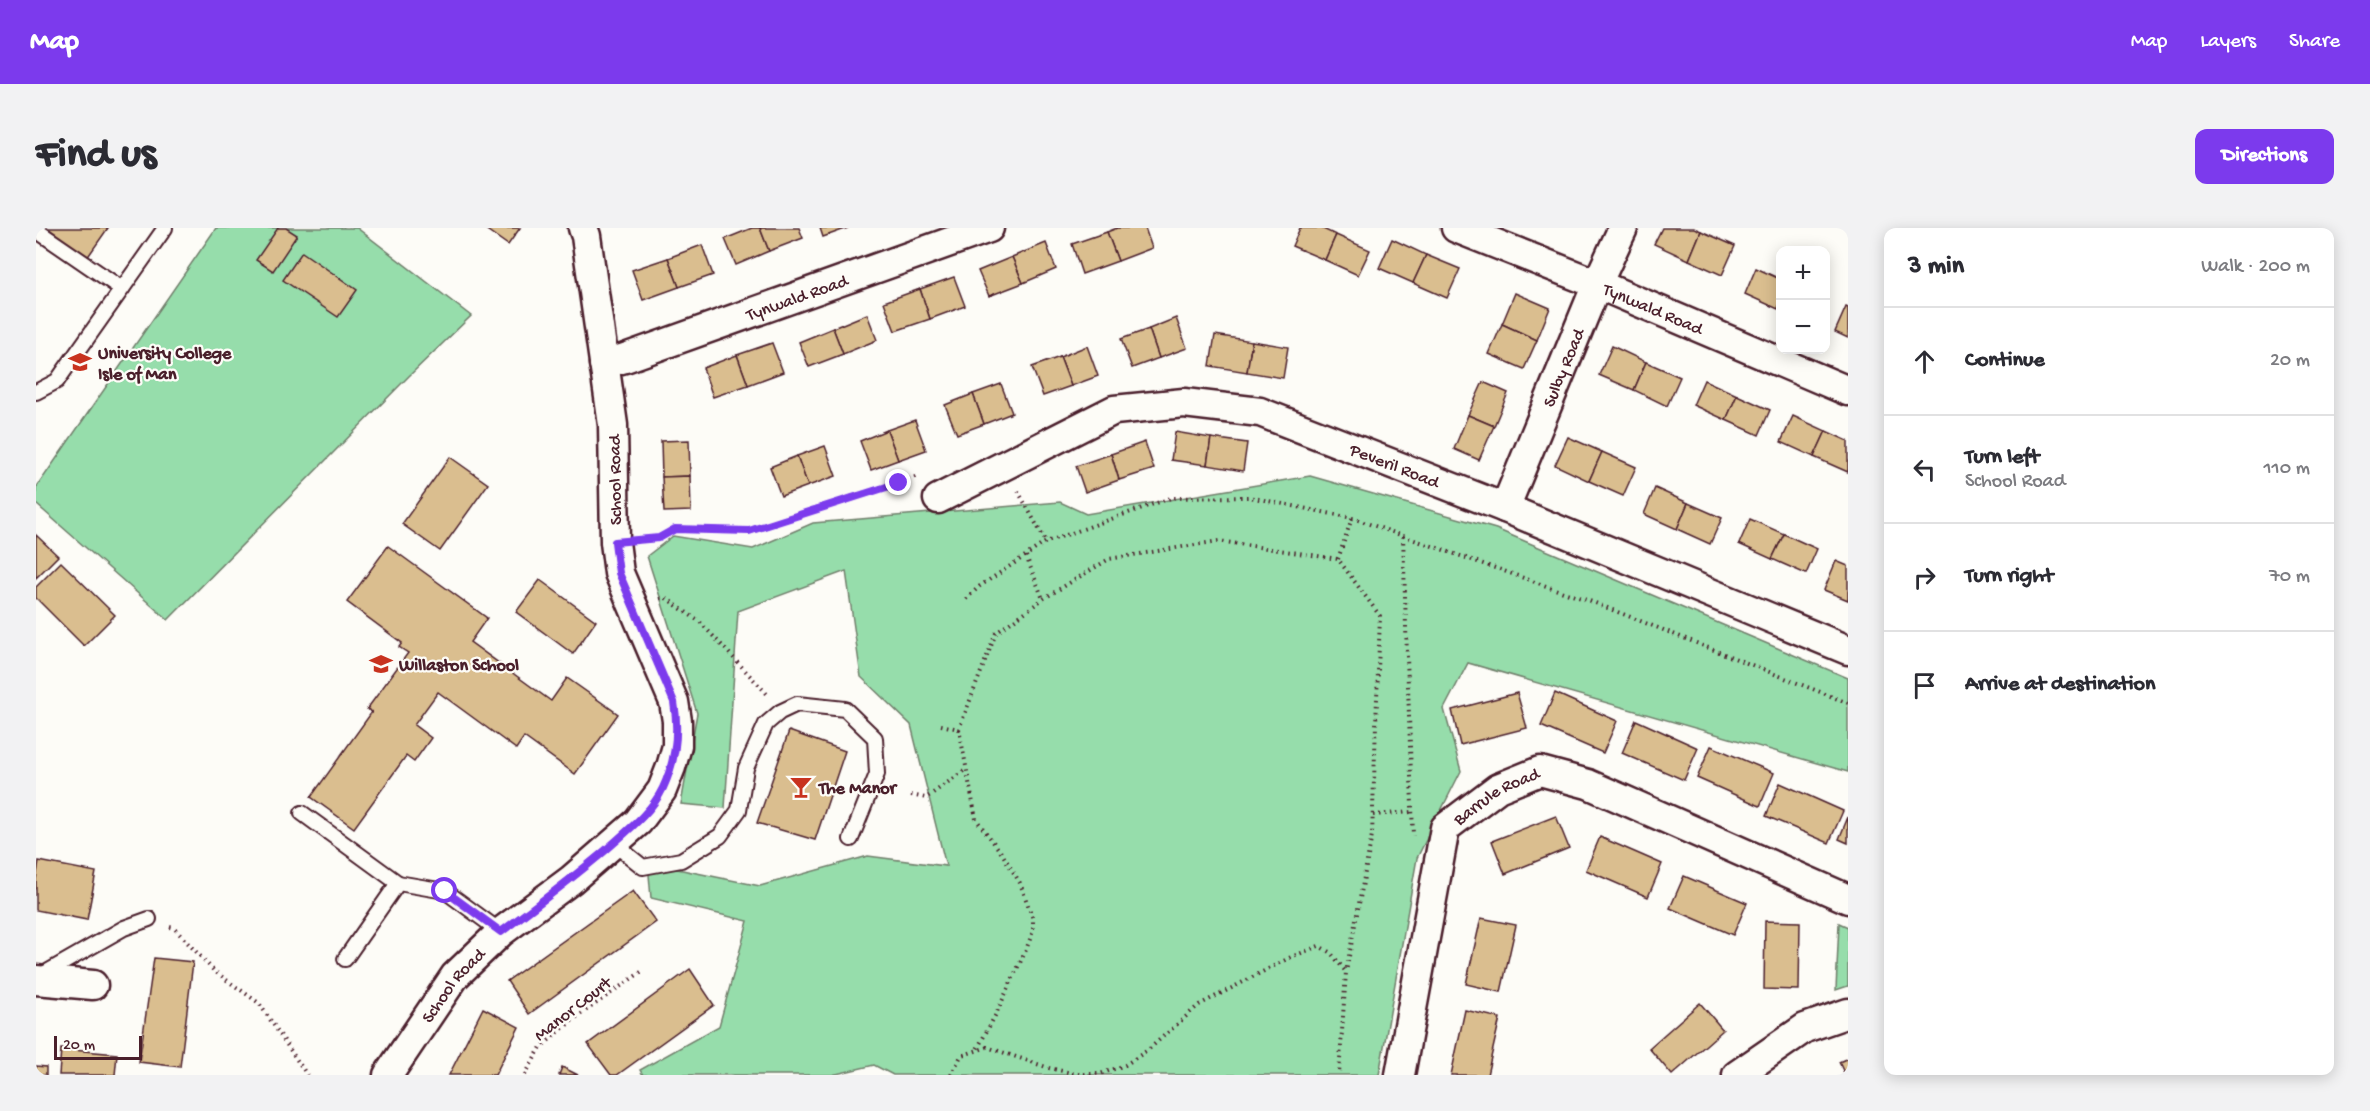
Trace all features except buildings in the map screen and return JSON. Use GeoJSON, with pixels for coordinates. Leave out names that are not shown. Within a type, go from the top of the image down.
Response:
{"type":"FeatureCollection","features":[{"type":"Feature","properties":{"kind":"street","name":"School Road"},"geometry":{"type":"LineString","coordinates":[[388,1075],[455,976],[501,932],[571,880],[638,822],[662,790],[676,746],[677,721],[674,702],[619,573],[615,542],[613,425],[583,228]]}},
{"type":"Feature","properties":{"kind":"street","name":"Tynwald Road"},"geometry":{"type":"LineString","coordinates":[[604,364],[988,228]]}},
{"type":"Feature","properties":{"kind":"street","name":"Tynwald Road"},"geometry":{"type":"LineString","coordinates":[[1456,228],[1598,284],[1848,391]]}},
{"type":"Feature","properties":{"kind":"street","name":"Sulby Road"},"geometry":{"type":"LineString","coordinates":[[1505,508],[1623,228]]}},
{"type":"Feature","properties":{"kind":"street","name":"Peveril Road"},"geometry":{"type":"LineString","coordinates":[[938,499],[1114,410],[1185,403],[1260,412],[1505,508],[1848,650]]}},
{"type":"Feature","properties":{"kind":"street","name":"Barrule Road"},"geometry":{"type":"LineString","coordinates":[[1401,1075],[1445,828],[1498,789],[1540,771],[1588,784],[1848,899]]}},
{"type":"Feature","properties":{"kind":"street"},"geometry":{"type":"LineString","coordinates":[[36,979],[93,985]]}},
{"type":"Feature","properties":{"kind":"street"},"geometry":{"type":"LineString","coordinates":[[1737,1075],[1805,1028],[1848,1013]]}},
{"type":"Feature","properties":{"kind":"lane"},"geometry":{"type":"LineString","coordinates":[[36,392],[57,381],[165,228]]}},
{"type":"Feature","properties":{"kind":"lane"},"geometry":{"type":"LineString","coordinates":[[36,230],[122,289]]}},
{"type":"Feature","properties":{"kind":"lane"},"geometry":{"type":"LineString","coordinates":[[613,843],[643,867],[681,860],[720,836],[739,810],[746,768],[766,724],[780,712],[796,704],[845,709],[875,738],[877,774],[851,839]]}},
{"type":"Feature","properties":{"kind":"lane"},"geometry":{"type":"LineString","coordinates":[[302,813],[398,883],[445,891],[501,932]]}},
{"type":"Feature","properties":{"kind":"lane"},"geometry":{"type":"LineString","coordinates":[[345,959],[398,883]]}},
{"type":"Feature","properties":{"kind":"lane"},"geometry":{"type":"LineString","coordinates":[[36,979],[124,928],[149,919]]}},
{"type":"Feature","properties":{"kind":"path"},"geometry":{"type":"LineString","coordinates":[[1005,466],[1046,542]]}},
{"type":"Feature","properties":{"kind":"path"},"geometry":{"type":"LineString","coordinates":[[615,542],[659,538],[675,529],[749,531],[924,474],[938,499]]}},
{"type":"Feature","properties":{"kind":"path"},"geometry":{"type":"LineString","coordinates":[[966,599],[980,586],[1046,542],[1172,498],[1250,498],[1352,518],[1595,603],[1848,704]]}},
{"type":"Feature","properties":{"kind":"path"},"geometry":{"type":"LineString","coordinates":[[1338,559],[1352,518]]}},
{"type":"Feature","properties":{"kind":"path"},"geometry":{"type":"LineString","coordinates":[[1403,536],[1412,836]]}},
{"type":"Feature","properties":{"kind":"path"},"geometry":{"type":"LineString","coordinates":[[975,1051],[996,1014],[1033,932],[1033,919],[1020,883],[1003,855],[976,819],[958,729],[996,633],[1043,599],[1109,559],[1219,541],[1338,559],[1380,616],[1372,835],[1346,972],[1339,1075]]}},
{"type":"Feature","properties":{"kind":"path"},"geometry":{"type":"LineString","coordinates":[[1026,556],[1043,599]]}},
{"type":"Feature","properties":{"kind":"path"},"geometry":{"type":"LineString","coordinates":[[630,597],[666,598],[700,622],[767,693],[780,712]]}},
{"type":"Feature","properties":{"kind":"path"},"geometry":{"type":"LineString","coordinates":[[941,724],[958,729]]}},
{"type":"Feature","properties":{"kind":"path"},"geometry":{"type":"LineString","coordinates":[[911,795],[926,798],[965,770]]}},
{"type":"Feature","properties":{"kind":"path"},"geometry":{"type":"LineString","coordinates":[[1373,815],[1412,812]]}},
{"type":"Feature","properties":{"kind":"path"},"geometry":{"type":"LineString","coordinates":[[149,919],[174,928],[214,971],[259,1003],[307,1075]]}},
{"type":"Feature","properties":{"kind":"path"},"geometry":{"type":"LineString","coordinates":[[951,1075],[960,1056],[987,1047],[1049,1068],[1076,1074],[1100,1074],[1125,1065],[1148,1050],[1199,1005],[1292,957],[1319,946],[1331,953],[1346,972]]}},
{"type":"Feature","properties":{"kind":"path","name":"Manor Court"},"geometry":{"type":"LineString","coordinates":[[525,1075],[541,1047],[574,1019],[644,970]]}},
{"type":"Feature","properties":{"kind":"green space"},"geometry":{"type":"Polygon","coordinates":[[[216,228],[357,228],[471,316],[168,620],[36,504],[36,488],[216,228]]]}},
{"type":"Feature","properties":{"kind":"green space"},"geometry":{"type":"Polygon","coordinates":[[[1310,476],[1496,529],[1848,678],[1848,772],[1468,663],[1444,709],[1461,771],[1417,858],[1379,1075],[893,1075],[874,1065],[832,1075],[643,1075],[640,1070],[719,1026],[748,921],[651,898],[648,863],[760,886],[868,856],[946,866],[911,725],[861,677],[846,571],[738,611],[725,808],[681,804],[697,713],[647,556],[673,536],[753,549],[813,523],[1060,502],[1086,514],[1310,476]]]}},
{"type":"Feature","properties":{"kind":"green space"},"geometry":{"type":"Polygon","coordinates":[[[1839,923],[1848,927],[1848,986],[1836,990],[1839,923]]]}},
{"type":"Feature","properties":{"kind":"place","name":"University College Isle of Man"},"geometry":{"type":"Point","coordinates":[80,362]}},
{"type":"Feature","properties":{"kind":"place","name":"Willaston School"},"geometry":{"type":"Point","coordinates":[381,664]}},
{"type":"Feature","properties":{"kind":"place","name":"The Manor"},"geometry":{"type":"Point","coordinates":[801,787]}},
{"type":"Feature","properties":{"kind":"route"},"geometry":{"type":"LineString","coordinates":[[445,891],[501,932],[571,880],[638,822],[662,790],[676,746],[677,721],[674,702],[619,573],[615,542],[659,538],[675,529],[749,531],[899,483]]}}]}
